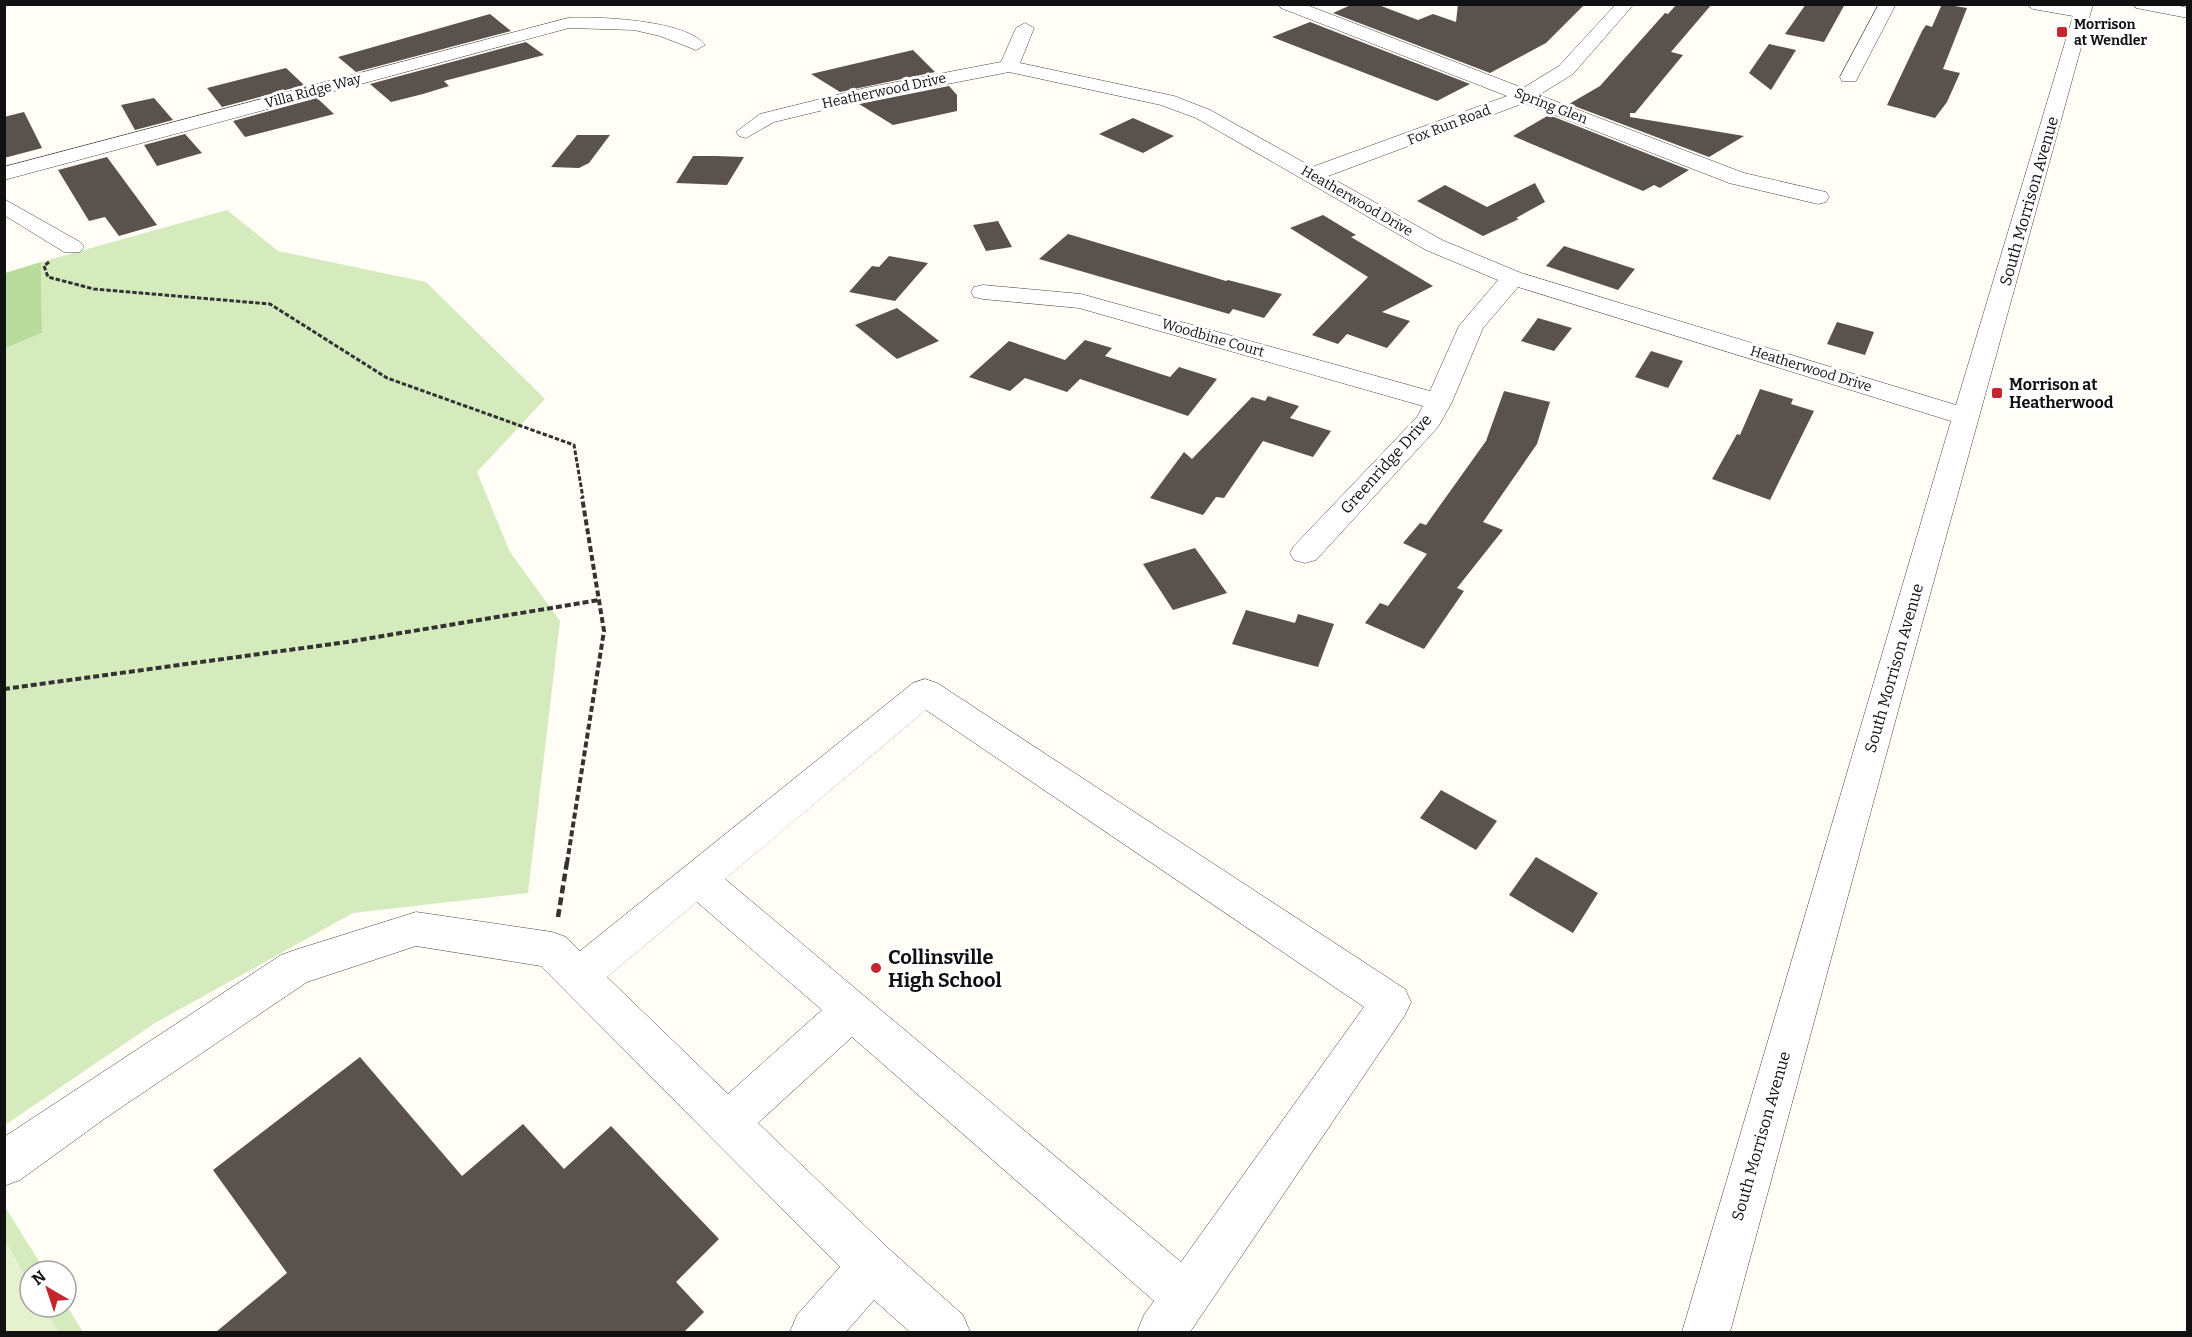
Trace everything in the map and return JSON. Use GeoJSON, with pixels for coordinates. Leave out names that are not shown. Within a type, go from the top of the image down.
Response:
{"type":"FeatureCollection","features":[{"type":"Feature","properties":{"kind":"street","name":"Spring Glen"},"geometry":{"type":"LineString","coordinates":[[1287,4],[1737,178],[1818,197]]}},
{"type":"Feature","properties":{"kind":"street","name":"Fox Run Road"},"geometry":{"type":"LineString","coordinates":[[1311,175],[1524,96],[1566,70],[1626,4]]}},
{"type":"Feature","properties":{"kind":"street"},"geometry":{"type":"LineString","coordinates":[[1849,77],[1888,4]]}},
{"type":"Feature","properties":{"kind":"street"},"geometry":{"type":"LineString","coordinates":[[2033,4],[2084,9]]}},
{"type":"Feature","properties":{"kind":"street"},"geometry":{"type":"LineString","coordinates":[[2142,4],[2187,13]]}},
{"type":"Feature","properties":{"kind":"street","name":"South Morrison Avenue"},"geometry":{"type":"LineString","coordinates":[[1706,1332],[1885,696],[2084,9]]}},
{"type":"Feature","properties":{"kind":"street","name":"Villa Ridge Way"},"geometry":{"type":"LineString","coordinates":[[4,174],[568,23],[593,20],[623,24],[679,35],[696,45]]}},
{"type":"Feature","properties":{"kind":"street"},"geometry":{"type":"LineString","coordinates":[[1009,66],[1025,28]]}},
{"type":"Feature","properties":{"kind":"street","name":"Heatherwood Drive"},"geometry":{"type":"LineString","coordinates":[[746,132],[767,118],[865,94],[1009,66],[1184,105],[1434,245],[1513,278],[1967,417]]}},
{"type":"Feature","properties":{"kind":"street"},"geometry":{"type":"LineString","coordinates":[[4,204],[72,247]]}},
{"type":"Feature","properties":{"kind":"street","name":"Greenridge Drive"},"geometry":{"type":"LineString","coordinates":[[1305,553],[1428,421],[1439,402],[1471,326],[1513,278]]}},
{"type":"Feature","properties":{"kind":"street","name":"Woodbine Court"},"geometry":{"type":"LineString","coordinates":[[983,292],[1081,302],[1439,402]]}},
{"type":"Feature","properties":{"kind":"street"},"geometry":{"type":"LineString","coordinates":[[566,963],[698,879],[926,692],[1391,1002],[1161,1332]]}},
{"type":"Feature","properties":{"kind":"street"},"geometry":{"type":"LineString","coordinates":[[698,879],[1186,1297]]}},
{"type":"Feature","properties":{"kind":"street"},"geometry":{"type":"LineString","coordinates":[[4,1164],[89,1104],[295,968],[416,928],[566,963],[872,1266],[946,1332]]}},
{"type":"Feature","properties":{"kind":"street"},"geometry":{"type":"LineString","coordinates":[[727,1123],[852,1010]]}},
{"type":"Feature","properties":{"kind":"street"},"geometry":{"type":"LineString","coordinates":[[814,1332],[872,1266]]}},
{"type":"Feature","properties":{"kind":"path"},"geometry":{"type":"LineString","coordinates":[[72,247],[44,266],[48,277],[94,289],[270,304],[387,378],[574,445],[604,631],[566,963]]}},
{"type":"Feature","properties":{"kind":"path"},"geometry":{"type":"LineString","coordinates":[[4,689],[347,642],[599,600]]}},
{"type":"Feature","properties":{"kind":"green space"},"geometry":{"type":"Polygon","coordinates":[[[227,210],[278,251],[426,282],[545,399],[477,472],[510,552],[560,621],[528,893],[353,913],[155,1023],[5,1125],[4,348],[42,333],[41,262],[227,210]]]}},
{"type":"Feature","properties":{"kind":"green space"},"geometry":{"type":"Polygon","coordinates":[[[41,262],[42,333],[5,348],[5,273],[41,262]]]}},
{"type":"Feature","properties":{"kind":"green space"},"geometry":{"type":"Polygon","coordinates":[[[4,1205],[38,1259],[18,1259],[18,1319],[75,1319],[83,1332],[5,1332],[4,1205]]]}},
{"type":"Feature","properties":{"kind":"green space"},"geometry":{"type":"Polygon","coordinates":[[[7,1244],[18,1263],[18,1319],[51,1319],[59,1332],[5,1332],[4,1246],[7,1244]]]}},
{"type":"Feature","properties":{"kind":"building"},"geometry":{"type":"Polygon","coordinates":[[[1353,4],[1376,4],[1418,20],[1433,14],[1456,22],[1458,4],[1585,4],[1546,43],[1490,73],[1333,13],[1353,4]]]}},
{"type":"Feature","properties":{"kind":"building"},"geometry":{"type":"Polygon","coordinates":[[[1677,4],[1712,4],[1671,52],[1683,55],[1635,113],[1630,113],[1630,117],[1744,136],[1709,157],[1569,104],[1600,86],[1665,13],[1668,14],[1677,4]]]}},
{"type":"Feature","properties":{"kind":"building"},"geometry":{"type":"Polygon","coordinates":[[[1806,4],[1845,4],[1824,42],[1785,34],[1806,4]]]}},
{"type":"Feature","properties":{"kind":"building"},"geometry":{"type":"Polygon","coordinates":[[[1942,4],[1967,8],[1943,69],[1960,73],[1947,102],[1935,118],[1887,105],[1922,31],[1926,25],[1932,27],[1942,4]]]}},
{"type":"Feature","properties":{"kind":"building"},"geometry":{"type":"Polygon","coordinates":[[[490,14],[511,31],[356,72],[338,57],[490,14]]]}},
{"type":"Feature","properties":{"kind":"building"},"geometry":{"type":"Polygon","coordinates":[[[1310,22],[1470,84],[1437,101],[1272,37],[1310,22]]]}},
{"type":"Feature","properties":{"kind":"building"},"geometry":{"type":"Polygon","coordinates":[[[526,42],[544,55],[444,81],[449,86],[423,94],[391,102],[370,84],[526,42]]]}},
{"type":"Feature","properties":{"kind":"building"},"geometry":{"type":"Polygon","coordinates":[[[1769,44],[1796,50],[1771,90],[1749,73],[1769,44]]]}},
{"type":"Feature","properties":{"kind":"building"},"geometry":{"type":"Polygon","coordinates":[[[913,50],[935,72],[840,92],[811,74],[913,50]]]}},
{"type":"Feature","properties":{"kind":"building"},"geometry":{"type":"Polygon","coordinates":[[[286,68],[304,85],[222,107],[207,88],[286,68]]]}},
{"type":"Feature","properties":{"kind":"building"},"geometry":{"type":"Polygon","coordinates":[[[949,86],[957,95],[957,111],[893,125],[859,104],[949,86]]]}},
{"type":"Feature","properties":{"kind":"building"},"geometry":{"type":"Polygon","coordinates":[[[154,98],[173,120],[135,130],[121,105],[154,98]]]}},
{"type":"Feature","properties":{"kind":"building"},"geometry":{"type":"Polygon","coordinates":[[[317,98],[334,114],[245,137],[233,121],[317,98]]]}},
{"type":"Feature","properties":{"kind":"building"},"geometry":{"type":"Polygon","coordinates":[[[24,112],[42,148],[4,158],[4,117],[24,112]]]}},
{"type":"Feature","properties":{"kind":"building"},"geometry":{"type":"Polygon","coordinates":[[[1549,115],[1689,170],[1660,188],[1654,185],[1643,191],[1513,136],[1549,115]]]}},
{"type":"Feature","properties":{"kind":"building"},"geometry":{"type":"Polygon","coordinates":[[[1133,118],[1174,136],[1143,153],[1099,134],[1133,118]]]}},
{"type":"Feature","properties":{"kind":"building"},"geometry":{"type":"Polygon","coordinates":[[[185,134],[202,153],[157,166],[144,145],[185,134]]]}},
{"type":"Feature","properties":{"kind":"building"},"geometry":{"type":"Polygon","coordinates":[[[577,135],[610,135],[589,163],[579,168],[551,167],[577,135]]]}},
{"type":"Feature","properties":{"kind":"building"},"geometry":{"type":"Polygon","coordinates":[[[693,156],[744,157],[727,185],[676,183],[693,156]]]}},
{"type":"Feature","properties":{"kind":"building"},"geometry":{"type":"Polygon","coordinates":[[[107,157],[157,225],[119,236],[105,217],[89,221],[58,170],[107,157]]]}},
{"type":"Feature","properties":{"kind":"building"},"geometry":{"type":"Polygon","coordinates":[[[1535,183],[1545,202],[1516,218],[1519,219],[1483,236],[1417,201],[1445,185],[1487,207],[1535,183]]]}},
{"type":"Feature","properties":{"kind":"building"},"geometry":{"type":"Polygon","coordinates":[[[1323,215],[1356,235],[1351,237],[1433,286],[1382,312],[1410,321],[1387,348],[1347,334],[1338,344],[1312,335],[1368,277],[1290,228],[1323,215]]]}},
{"type":"Feature","properties":{"kind":"building"},"geometry":{"type":"Polygon","coordinates":[[[998,221],[1012,247],[986,251],[973,225],[998,221]]]}},
{"type":"Feature","properties":{"kind":"building"},"geometry":{"type":"Polygon","coordinates":[[[1068,234],[1226,281],[1282,294],[1264,318],[1233,309],[1229,314],[1039,259],[1068,234]]]}},
{"type":"Feature","properties":{"kind":"building"},"geometry":{"type":"Polygon","coordinates":[[[1564,246],[1635,269],[1618,290],[1546,266],[1564,246]]]}},
{"type":"Feature","properties":{"kind":"building"},"geometry":{"type":"Polygon","coordinates":[[[889,256],[928,263],[895,301],[849,292],[872,266],[879,267],[889,256]]]}},
{"type":"Feature","properties":{"kind":"building"},"geometry":{"type":"Polygon","coordinates":[[[897,308],[939,341],[897,359],[855,325],[897,308]]]}},
{"type":"Feature","properties":{"kind":"building"},"geometry":{"type":"Polygon","coordinates":[[[1538,318],[1572,328],[1554,351],[1521,341],[1538,318]]]}},
{"type":"Feature","properties":{"kind":"building"},"geometry":{"type":"Polygon","coordinates":[[[1837,322],[1874,332],[1865,355],[1827,344],[1837,322]]]}},
{"type":"Feature","properties":{"kind":"building"},"geometry":{"type":"Polygon","coordinates":[[[1085,340],[1112,348],[1105,356],[1170,377],[1179,367],[1217,379],[1188,416],[1080,379],[1067,392],[1025,378],[1010,391],[969,377],[1009,341],[1065,360],[1085,340]]]}},
{"type":"Feature","properties":{"kind":"building"},"geometry":{"type":"Polygon","coordinates":[[[1651,351],[1683,361],[1668,388],[1635,377],[1651,351]]]}},
{"type":"Feature","properties":{"kind":"building"},"geometry":{"type":"Polygon","coordinates":[[[1760,389],[1793,399],[1791,404],[1814,411],[1770,500],[1712,479],[1737,434],[1740,435],[1760,389]]]}},
{"type":"Feature","properties":{"kind":"building"},"geometry":{"type":"Polygon","coordinates":[[[1504,391],[1550,402],[1537,444],[1483,522],[1503,530],[1457,588],[1464,591],[1424,649],[1365,623],[1380,603],[1388,606],[1427,554],[1403,543],[1420,523],[1426,525],[1486,441],[1504,391]]]}},
{"type":"Feature","properties":{"kind":"building"},"geometry":{"type":"Polygon","coordinates":[[[1268,396],[1299,406],[1290,418],[1331,431],[1313,457],[1263,441],[1224,498],[1216,497],[1203,515],[1150,498],[1184,452],[1192,459],[1252,397],[1265,401],[1268,396]]]}},
{"type":"Feature","properties":{"kind":"building"},"geometry":{"type":"Polygon","coordinates":[[[1195,548],[1227,593],[1173,610],[1143,564],[1195,548]]]}},
{"type":"Feature","properties":{"kind":"building"},"geometry":{"type":"Polygon","coordinates":[[[1246,610],[1295,623],[1298,614],[1334,624],[1318,667],[1232,644],[1246,610]]]}},
{"type":"Feature","properties":{"kind":"building"},"geometry":{"type":"Polygon","coordinates":[[[1441,790],[1497,821],[1476,850],[1420,818],[1441,790]]]}},
{"type":"Feature","properties":{"kind":"building"},"geometry":{"type":"Polygon","coordinates":[[[1536,857],[1598,893],[1573,933],[1509,895],[1536,857]]]}},
{"type":"Feature","properties":{"kind":"building"},"geometry":{"type":"Polygon","coordinates":[[[360,1057],[462,1176],[523,1124],[564,1169],[611,1126],[719,1239],[676,1282],[704,1312],[684,1332],[216,1332],[287,1273],[213,1170],[360,1057]]]}},
{"type":"Feature","properties":{"kind":"place","name":"Morrison at Wendler"},"geometry":{"type":"Point","coordinates":[2062,32]}},
{"type":"Feature","properties":{"kind":"place","name":"Morrison at Heatherwood"},"geometry":{"type":"Point","coordinates":[1997,393]}},
{"type":"Feature","properties":{"kind":"place","name":"Collinsville High School"},"geometry":{"type":"Point","coordinates":[876,968]}}]}
